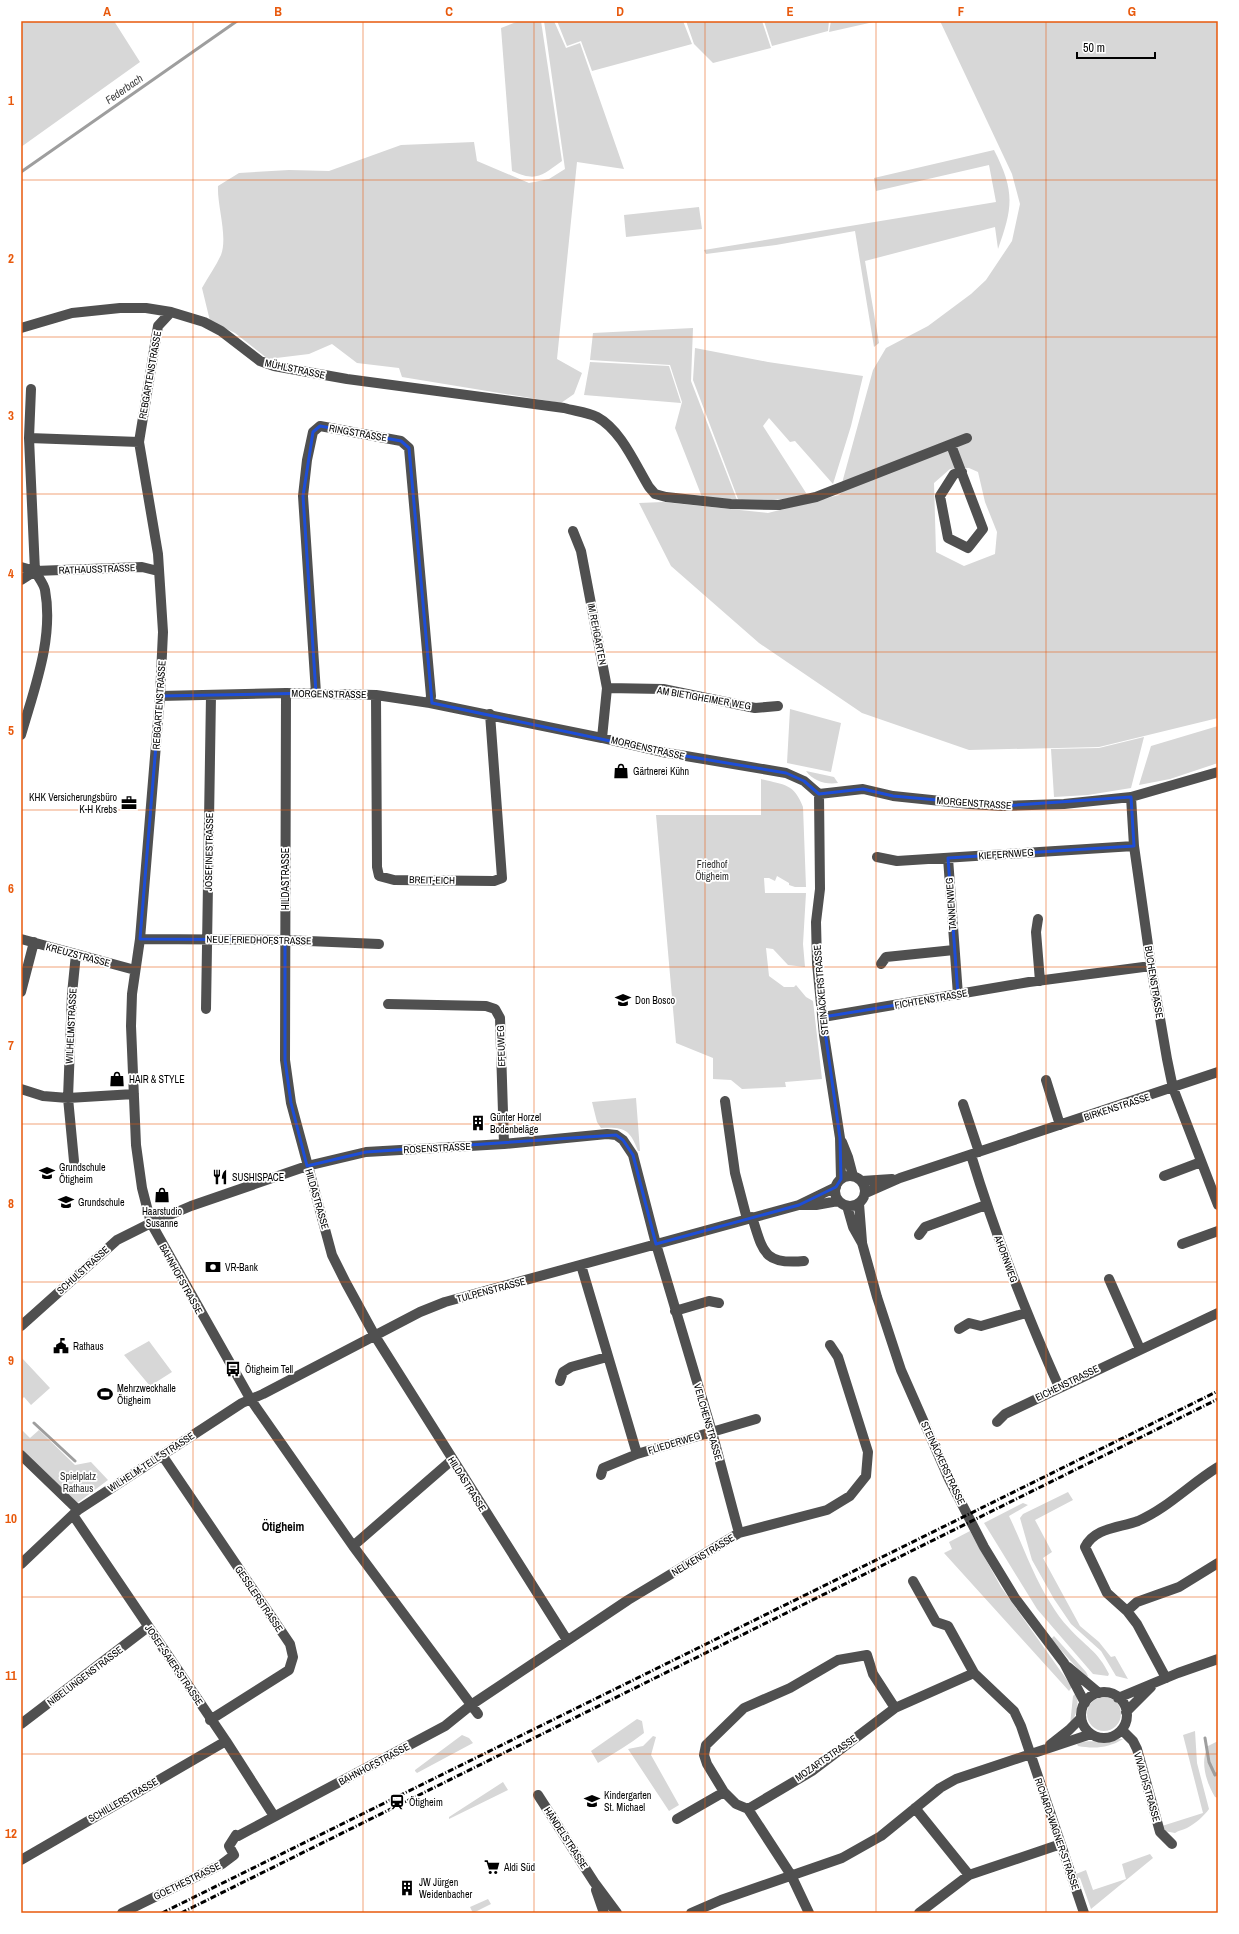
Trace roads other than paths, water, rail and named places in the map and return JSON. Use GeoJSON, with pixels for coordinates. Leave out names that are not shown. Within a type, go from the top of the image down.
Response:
{"type":"FeatureCollection","features":[{"type":"Feature","properties":{"kind":"street","name":"MÜHLSTRASSE"},"geometry":{"type":"LineString","coordinates":[[21,328],[80,312],[133,308],[171,312],[204,322],[221,331],[260,361],[274,366],[347,379],[564,408],[595,416],[606,423],[616,434],[649,487],[655,494],[666,497],[731,504],[778,505],[816,497],[967,438]]}},
{"type":"Feature","properties":{"kind":"street","name":"REBGARTENSTRASSE"},"geometry":{"type":"LineString","coordinates":[[135,970],[140,939],[160,696],[163,632],[158,554],[139,442],[158,326],[171,312]]}},
{"type":"Feature","properties":{"kind":"street"},"geometry":{"type":"LineString","coordinates":[[21,735],[44,651],[46,620],[45,589],[35,571],[29,438],[31,389]]}},
{"type":"Feature","properties":{"kind":"street","name":"RINGSTRASSE"},"geometry":{"type":"LineString","coordinates":[[316,693],[303,496],[307,460],[313,432],[320,426],[401,440],[409,448],[431,696],[430,702]]}},
{"type":"Feature","properties":{"kind":"street"},"geometry":{"type":"LineString","coordinates":[[29,438],[139,442]]}},
{"type":"Feature","properties":{"kind":"street"},"geometry":{"type":"LineString","coordinates":[[951,445],[962,472],[983,529],[968,548],[948,538],[940,496],[954,474],[962,472]]}},
{"type":"Feature","properties":{"kind":"street","name":"IM REHGARTEN"},"geometry":{"type":"LineString","coordinates":[[573,531],[581,551],[607,688],[602,738]]}},
{"type":"Feature","properties":{"kind":"street","name":"RATHAUSSTRASSE"},"geometry":{"type":"LineString","coordinates":[[21,567],[35,571],[142,567],[158,571]]}},
{"type":"Feature","properties":{"kind":"street"},"geometry":{"type":"LineString","coordinates":[[21,580],[35,571]]}},
{"type":"Feature","properties":{"kind":"street","name":"AM BIETIGHEIMER WEG"},"geometry":{"type":"LineString","coordinates":[[607,688],[663,689],[755,708],[778,706]]}},
{"type":"Feature","properties":{"kind":"street","name":"HILDASTRASSE"},"geometry":{"type":"LineString","coordinates":[[286,693],[285,1060],[291,1103],[332,1255],[346,1284],[375,1336],[452,1460],[568,1640]]}},
{"type":"Feature","properties":{"kind":"street","name":"MORGENSTRASSE"},"geometry":{"type":"LineString","coordinates":[[160,696],[316,693],[376,695],[430,702],[662,752],[786,773],[804,781],[819,794],[863,789],[893,796],[1003,806],[1064,804],[1131,797],[1218,772]]}},
{"type":"Feature","properties":{"kind":"street","name":"JOSEFINESTRASSE"},"geometry":{"type":"LineString","coordinates":[[206,1009],[211,695]]}},
{"type":"Feature","properties":{"kind":"street","name":"BREIT-EICH"},"geometry":{"type":"LineString","coordinates":[[376,695],[377,867],[379,876],[394,880],[494,881],[502,878],[490,714]]}},
{"type":"Feature","properties":{"kind":"street","name":"STEINÄCKERSTRASSE"},"geometry":{"type":"LineString","coordinates":[[819,794],[820,889],[816,922],[816,963],[840,1138],[838,1183]]}},
{"type":"Feature","properties":{"kind":"street","name":"BUCHENSTRASSE"},"geometry":{"type":"LineString","coordinates":[[1131,797],[1134,846],[1151,966],[1167,1059],[1174,1088],[1218,1205]]}},
{"type":"Feature","properties":{"kind":"street","name":"KIEFERNWEG"},"geometry":{"type":"LineString","coordinates":[[877,858],[897,861],[1134,846]]}},
{"type":"Feature","properties":{"kind":"street","name":"TANNENWEG"},"geometry":{"type":"LineString","coordinates":[[948,858],[958,995]]}},
{"type":"Feature","properties":{"kind":"street"},"geometry":{"type":"LineString","coordinates":[[1038,919],[1036,932],[1040,981]]}},
{"type":"Feature","properties":{"kind":"street","name":"KREUZSTRASSE"},"geometry":{"type":"LineString","coordinates":[[21,939],[135,970]]}},
{"type":"Feature","properties":{"kind":"street","name":"NEUE FRIEDHOFSTRASSE"},"geometry":{"type":"LineString","coordinates":[[140,939],[285,940],[379,944]]}},
{"type":"Feature","properties":{"kind":"street"},"geometry":{"type":"LineString","coordinates":[[21,992],[34,942]]}},
{"type":"Feature","properties":{"kind":"street"},"geometry":{"type":"LineString","coordinates":[[881,964],[886,957],[954,950]]}},
{"type":"Feature","properties":{"kind":"street","name":"WILHELMSTRASSE"},"geometry":{"type":"LineString","coordinates":[[74,1161],[68,1098],[72,994],[76,954]]}},
{"type":"Feature","properties":{"kind":"street","name":"FICHTENSTRASSE"},"geometry":{"type":"LineString","coordinates":[[823,1018],[1040,981],[1151,966]]}},
{"type":"Feature","properties":{"kind":"street","name":"BAHNHOFSTRASSE"},"geometry":{"type":"LineString","coordinates":[[135,970],[132,1018],[136,1145],[142,1188],[150,1223],[251,1400],[353,1546],[478,1714]]}},
{"type":"Feature","properties":{"kind":"street","name":"EFEUWEG"},"geometry":{"type":"LineString","coordinates":[[388,1004],[486,1006],[495,1009],[500,1018],[504,1144]]}},
{"type":"Feature","properties":{"kind":"street","name":"BIRKENSTRASSE"},"geometry":{"type":"LineString","coordinates":[[866,1193],[900,1178],[1174,1088],[1218,1072]]}},
{"type":"Feature","properties":{"kind":"street"},"geometry":{"type":"LineString","coordinates":[[1046,1080],[1060,1125]]}},
{"type":"Feature","properties":{"kind":"street"},"geometry":{"type":"LineString","coordinates":[[21,1089],[43,1096],[68,1098],[134,1094]]}},
{"type":"Feature","properties":{"kind":"street"},"geometry":{"type":"LineString","coordinates":[[726,1100],[735,1173],[749,1218],[762,1250],[775,1260],[788,1262],[804,1260]]}},
{"type":"Feature","properties":{"kind":"street"},"geometry":{"type":"LineString","coordinates":[[963,1104],[975,1154]]}},
{"type":"Feature","properties":{"kind":"street","name":"ROSENSTRASSE"},"geometry":{"type":"LineString","coordinates":[[150,1223],[191,1206],[308,1166],[366,1152],[504,1144],[607,1134],[616,1135],[628,1146],[633,1155],[656,1244]]}},
{"type":"Feature","properties":{"kind":"street","name":"STEINÄCKERSTRASSE"},"geometry":{"type":"LineString","coordinates":[[840,1138],[857,1179]]}},
{"type":"Feature","properties":{"kind":"street","name":"AHORNWEG"},"geometry":{"type":"LineString","coordinates":[[975,1154],[986,1205],[1026,1313],[1059,1387]]}},
{"type":"Feature","properties":{"kind":"street"},"geometry":{"type":"LineString","coordinates":[[1164,1176],[1201,1162]]}},
{"type":"Feature","properties":{"kind":"street","name":"BIRKENSTRASSE"},"geometry":{"type":"LineString","coordinates":[[857,1179],[900,1178]]}},
{"type":"Feature","properties":{"kind":"street"},"geometry":{"type":"LineString","coordinates":[[857,1179],[866,1193],[859,1204],[842,1204],[835,1192],[838,1183],[857,1179]]}},
{"type":"Feature","properties":{"kind":"street","name":"TULPENSTRASSE"},"geometry":{"type":"LineString","coordinates":[[799,1205],[838,1183]]}},
{"type":"Feature","properties":{"kind":"street","name":"STEINÄCKERSTRASSE"},"geometry":{"type":"LineString","coordinates":[[842,1204],[862,1243]]}},
{"type":"Feature","properties":{"kind":"street","name":"TULPENSTRASSE"},"geometry":{"type":"LineString","coordinates":[[251,1400],[420,1312],[445,1302],[799,1205],[842,1204]]}},
{"type":"Feature","properties":{"kind":"street","name":"STEINÄCKERSTRASSE"},"geometry":{"type":"LineString","coordinates":[[859,1204],[862,1243],[877,1298],[901,1370],[949,1479],[984,1547],[1015,1598],[1064,1663],[1085,1703]]}},
{"type":"Feature","properties":{"kind":"street"},"geometry":{"type":"LineString","coordinates":[[919,1235],[925,1227],[986,1205]]}},
{"type":"Feature","properties":{"kind":"street","name":"SCHULSTRASSE"},"geometry":{"type":"LineString","coordinates":[[21,1326],[117,1240],[150,1223]]}},
{"type":"Feature","properties":{"kind":"street"},"geometry":{"type":"LineString","coordinates":[[1182,1244],[1218,1232]]}},
{"type":"Feature","properties":{"kind":"street","name":"VEILCHENSTRASSE"},"geometry":{"type":"LineString","coordinates":[[656,1244],[712,1432],[739,1533]]}},
{"type":"Feature","properties":{"kind":"street","name":"FLIEDERWEG"},"geometry":{"type":"LineString","coordinates":[[581,1265],[607,1357],[637,1454]]}},
{"type":"Feature","properties":{"kind":"street"},"geometry":{"type":"LineString","coordinates":[[1109,1279],[1140,1349]]}},
{"type":"Feature","properties":{"kind":"street"},"geometry":{"type":"LineString","coordinates":[[675,1310],[709,1301],[719,1303]]}},
{"type":"Feature","properties":{"kind":"street"},"geometry":{"type":"LineString","coordinates":[[959,1329],[969,1323],[981,1326],[1026,1313]]}},
{"type":"Feature","properties":{"kind":"street","name":"EICHENSTRASSE"},"geometry":{"type":"LineString","coordinates":[[997,1422],[1005,1414],[1059,1387],[1218,1313]]}},
{"type":"Feature","properties":{"kind":"street","name":"NELKENSTRASSE"},"geometry":{"type":"LineString","coordinates":[[471,1705],[628,1600],[739,1533],[827,1510],[850,1496],[866,1476],[868,1452],[838,1357],[830,1345]]}},
{"type":"Feature","properties":{"kind":"street"},"geometry":{"type":"LineString","coordinates":[[560,1380],[563,1372],[571,1367],[607,1357]]}},
{"type":"Feature","properties":{"kind":"street","name":"WILHELM-TELL-STRASSE"},"geometry":{"type":"LineString","coordinates":[[21,1564],[76,1513],[242,1403],[251,1400]]}},
{"type":"Feature","properties":{"kind":"street","name":"FLIEDERWEG"},"geometry":{"type":"LineString","coordinates":[[601,1475],[603,1468],[637,1454],[756,1419]]}},
{"type":"Feature","properties":{"kind":"street","name":"GESSLERSTRASSE"},"geometry":{"type":"LineString","coordinates":[[162,1455],[290,1644],[293,1657],[288,1670],[210,1720]]}},
{"type":"Feature","properties":{"kind":"street","name":"JOSEF-SAIER-STRASSE"},"geometry":{"type":"LineString","coordinates":[[21,1456],[76,1513],[148,1627],[210,1720],[226,1741],[274,1816]]}},
{"type":"Feature","properties":{"kind":"street"},"geometry":{"type":"LineString","coordinates":[[353,1546],[452,1460]]}},
{"type":"Feature","properties":{"kind":"street"},"geometry":{"type":"LineString","coordinates":[[1166,1678],[1145,1636],[1127,1611],[1107,1593],[1085,1547],[1088,1540],[1100,1533],[1117,1526],[1136,1522],[1156,1513],[1218,1467]]}},
{"type":"Feature","properties":{"kind":"street"},"geometry":{"type":"LineString","coordinates":[[1127,1611],[1137,1602],[1179,1587],[1218,1563]]}},
{"type":"Feature","properties":{"kind":"street"},"geometry":{"type":"LineString","coordinates":[[913,1581],[936,1622],[948,1626],[974,1673],[1014,1711],[1021,1726],[1030,1755]]}},
{"type":"Feature","properties":{"kind":"street","name":"NIBELUNGENSTRASSE"},"geometry":{"type":"LineString","coordinates":[[21,1724],[148,1627]]}},
{"type":"Feature","properties":{"kind":"street"},"geometry":{"type":"LineString","coordinates":[[809,1913],[791,1875],[748,1809],[736,1804],[724,1792],[707,1764],[704,1755],[706,1745],[744,1708],[790,1688],[838,1660],[867,1655],[873,1674],[895,1708]]}},
{"type":"Feature","properties":{"kind":"street"},"geometry":{"type":"LineString","coordinates":[[1118,1698],[1166,1678],[1217,1661]]}},
{"type":"Feature","properties":{"kind":"street","name":"STEINÄCKERSTRASSE"},"geometry":{"type":"LineString","coordinates":[[1064,1663],[1099,1693]]}},
{"type":"Feature","properties":{"kind":"street","name":"MOZARTSTRASSE"},"geometry":{"type":"LineString","coordinates":[[748,1809],[812,1771],[895,1708],[974,1673]]}},
{"type":"Feature","properties":{"kind":"street"},"geometry":{"type":"LineString","coordinates":[[1126,1712],[1154,1684]]}},
{"type":"Feature","properties":{"kind":"street"},"geometry":{"type":"LineString","coordinates":[[1044,1750],[1069,1730],[1081,1718],[1085,1703],[1093,1695],[1099,1693],[1110,1693],[1118,1698],[1126,1712],[1125,1723],[1122,1730],[1114,1736],[1108,1738],[1102,1738],[1091,1734],[1086,1729],[1081,1718]]}},
{"type":"Feature","properties":{"kind":"street","name":"BAHNHOFSTRASSE"},"geometry":{"type":"LineString","coordinates":[[274,1816],[373,1766],[445,1726],[471,1705]]}},
{"type":"Feature","properties":{"kind":"street","name":"VIVALDI-STRASSE"},"geometry":{"type":"LineString","coordinates":[[1122,1730],[1133,1741],[1137,1749],[1160,1832],[1172,1844]]}},
{"type":"Feature","properties":{"kind":"street"},"geometry":{"type":"LineString","coordinates":[[690,1913],[721,1900],[842,1858],[863,1848],[889,1830],[940,1788],[956,1779],[1091,1734]]}},
{"type":"Feature","properties":{"kind":"street","name":"SCHILLERSTRASSE"},"geometry":{"type":"LineString","coordinates":[[21,1860],[226,1741]]}},
{"type":"Feature","properties":{"kind":"street","name":"RICHARD-WAGNER-STRASSE"},"geometry":{"type":"LineString","coordinates":[[1030,1755],[1084,1913]]}},
{"type":"Feature","properties":{"kind":"street"},"geometry":{"type":"LineString","coordinates":[[677,1819],[724,1792]]}},
{"type":"Feature","properties":{"kind":"street","name":"HÄNDELSTRASSE"},"geometry":{"type":"LineString","coordinates":[[538,1795],[594,1882],[618,1913]]}},
{"type":"Feature","properties":{"kind":"street"},"geometry":{"type":"LineString","coordinates":[[915,1808],[968,1875]]}},
{"type":"Feature","properties":{"kind":"street","name":"GOETHESTRASSE"},"geometry":{"type":"LineString","coordinates":[[122,1913],[222,1864],[234,1855],[229,1846],[236,1835],[238,1836],[274,1816]]}},
{"type":"Feature","properties":{"kind":"street"},"geometry":{"type":"LineString","coordinates":[[919,1913],[968,1875],[1060,1844]]}},
{"type":"Feature","properties":{"kind":"street","name":"HÄNDELSTRASSE"},"geometry":{"type":"LineString","coordinates":[[594,1882],[604,1913]]}},
{"type":"Feature","properties":{"kind":"waterway","name":"Federbach"},"geometry":{"type":"LineString","coordinates":[[21,172],[237,21]]}},
{"type":"Feature","properties":{"kind":"waterway"},"geometry":{"type":"LineString","coordinates":[[34,1423],[75,1461]]}},
{"type":"Feature","properties":{"kind":"waterway"},"geometry":{"type":"LineString","coordinates":[[1205,1738],[1209,1762],[1215,1775],[1218,1773]]}},
{"type":"Feature","properties":{"kind":"railway"},"geometry":{"type":"LineString","coordinates":[[162,1913],[1218,1391]]}},
{"type":"Feature","properties":{"kind":"railway"},"geometry":{"type":"LineString","coordinates":[[181,1913],[1218,1399]]}},
{"type":"Feature","properties":{"kind":"place","name":"Gärtnerei Kühn"},"geometry":{"type":"Point","coordinates":[621,771]}},
{"type":"Feature","properties":{"kind":"place","name":"KHK Versicherungsbüro K-H Krebs"},"geometry":{"type":"Point","coordinates":[129,803]}},
{"type":"Feature","properties":{"kind":"place","name":"Don Bosco"},"geometry":{"type":"Point","coordinates":[623,1000]}},
{"type":"Feature","properties":{"kind":"place","name":"HAIR & STYLE"},"geometry":{"type":"Point","coordinates":[117,1079]}},
{"type":"Feature","properties":{"kind":"place","name":"Günter Horzel Bodenbeläge"},"geometry":{"type":"Point","coordinates":[478,1123]}},
{"type":"Feature","properties":{"kind":"place","name":"Grundschule Ötigheim"},"geometry":{"type":"Point","coordinates":[47,1173]}},
{"type":"Feature","properties":{"kind":"place","name":"SUSHISPACE"},"geometry":{"type":"Point","coordinates":[220,1177]}},
{"type":"Feature","properties":{"kind":"place","name":"Haarstudio Susanne"},"geometry":{"type":"Point","coordinates":[162,1195]}},
{"type":"Feature","properties":{"kind":"place","name":"Grundschule"},"geometry":{"type":"Point","coordinates":[66,1202]}},
{"type":"Feature","properties":{"kind":"place","name":"VR-Bank"},"geometry":{"type":"Point","coordinates":[213,1267]}},
{"type":"Feature","properties":{"kind":"place","name":"Rathaus"},"geometry":{"type":"Point","coordinates":[61,1346]}},
{"type":"Feature","properties":{"kind":"place","name":"Ötigheim Tell"},"geometry":{"type":"Point","coordinates":[233,1369]}},
{"type":"Feature","properties":{"kind":"place","name":"Mehrzweckhalle Ötigheim"},"geometry":{"type":"Point","coordinates":[105,1394]}},
{"type":"Feature","properties":{"kind":"place","name":"Kindergarten St. Michael"},"geometry":{"type":"Point","coordinates":[592,1801]}},
{"type":"Feature","properties":{"kind":"place","name":"Ötigheim"},"geometry":{"type":"Point","coordinates":[397,1802]}},
{"type":"Feature","properties":{"kind":"place","name":"Aldi Süd"},"geometry":{"type":"Point","coordinates":[492,1867]}},
{"type":"Feature","properties":{"kind":"place","name":"JW Jürgen Weidenbacher"},"geometry":{"type":"Point","coordinates":[407,1888]}},
{"type":"Feature","properties":{"kind":"district","name":"Ötigheim"},"geometry":{"type":"Point","coordinates":[283,1527]}},
{"type":"Feature","properties":{"kind":"park label","name":"Friedhof Ötigheim"},"geometry":{"type":"Point","coordinates":[712,870]}},
{"type":"Feature","properties":{"kind":"park label","name":"Spielplatz Rathaus"},"geometry":{"type":"Point","coordinates":[78,1482]}}]}
